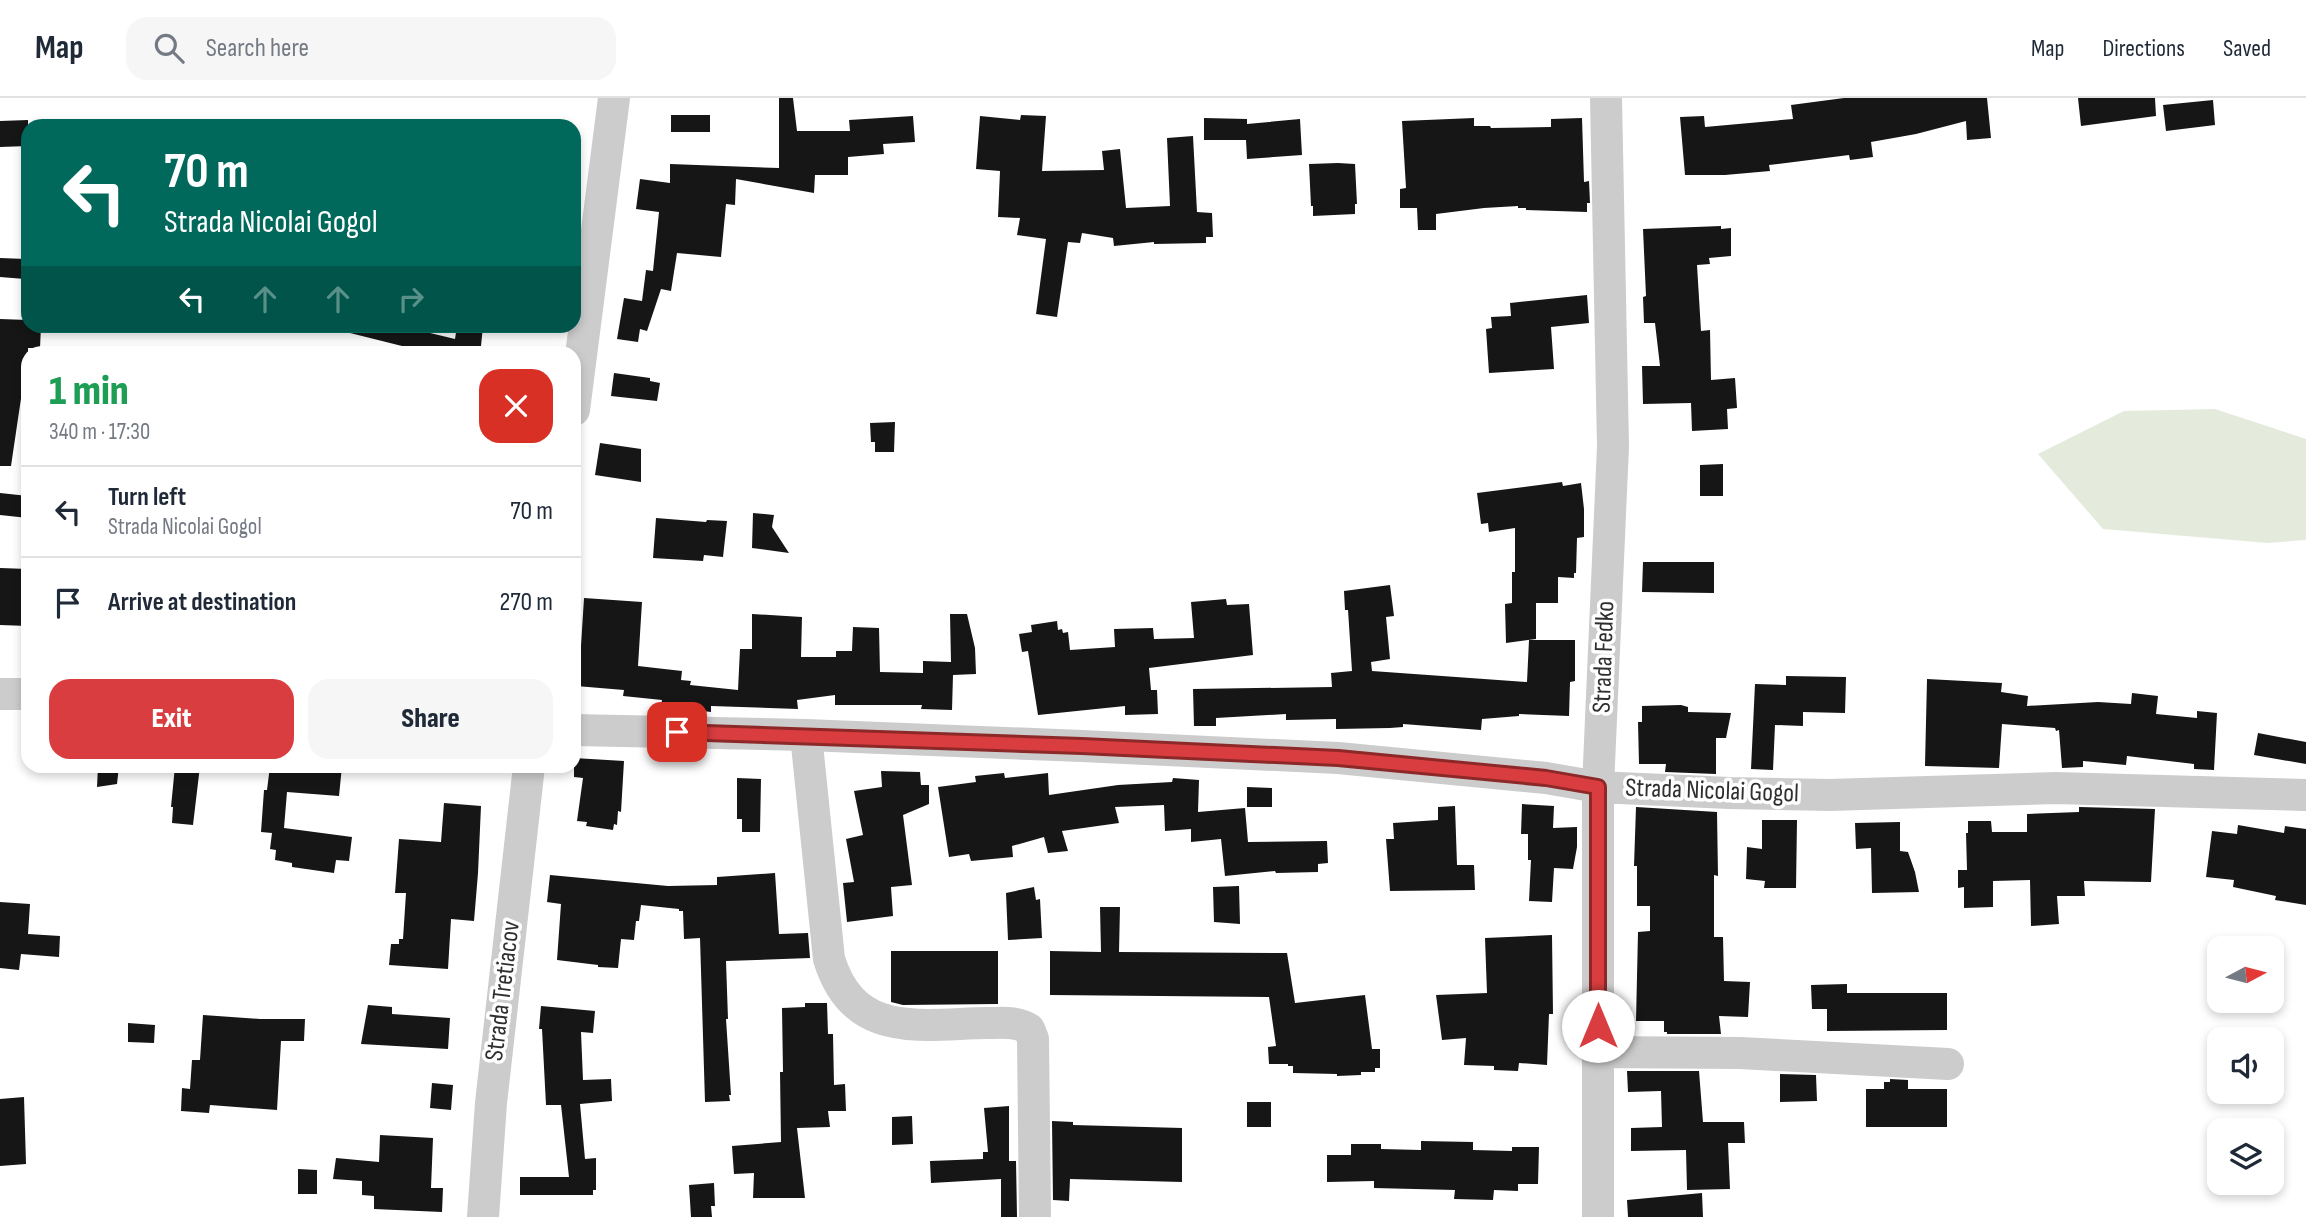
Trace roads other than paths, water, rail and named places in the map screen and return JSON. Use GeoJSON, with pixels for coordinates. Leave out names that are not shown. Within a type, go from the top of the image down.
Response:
{"type":"FeatureCollection","features":[{"type":"Feature","properties":{"kind":"street"},"geometry":{"type":"LineString","coordinates":[[581,355],[614,98]]}},
{"type":"Feature","properties":{"kind":"street","name":"Strada Fedko"},"geometry":{"type":"LineString","coordinates":[[1598,1217],[1598,787],[1613,446],[1606,98]]}},
{"type":"Feature","properties":{"kind":"street"},"geometry":{"type":"LineString","coordinates":[[0,694],[21,694]]}},
{"type":"Feature","properties":{"kind":"street","name":"Strada Nicolai Gogol"},"geometry":{"type":"LineString","coordinates":[[581,730],[806,735],[1338,758],[1546,778],[1598,787],[1829,795],[2056,788],[2306,795]]}},
{"type":"Feature","properties":{"kind":"street"},"geometry":{"type":"LineString","coordinates":[[806,735],[829,959],[833,973],[854,1004],[885,1021],[905,1024],[1012,1023],[1029,1029],[1033,1039],[1035,1217]]}},
{"type":"Feature","properties":{"kind":"street","name":"Strada Tretiacov"},"geometry":{"type":"LineString","coordinates":[[484,1217],[491,1103],[528,773]]}},
{"type":"Feature","properties":{"kind":"street"},"geometry":{"type":"LineString","coordinates":[[1598,1052],[1740,1053],[1948,1064]]}}]}
